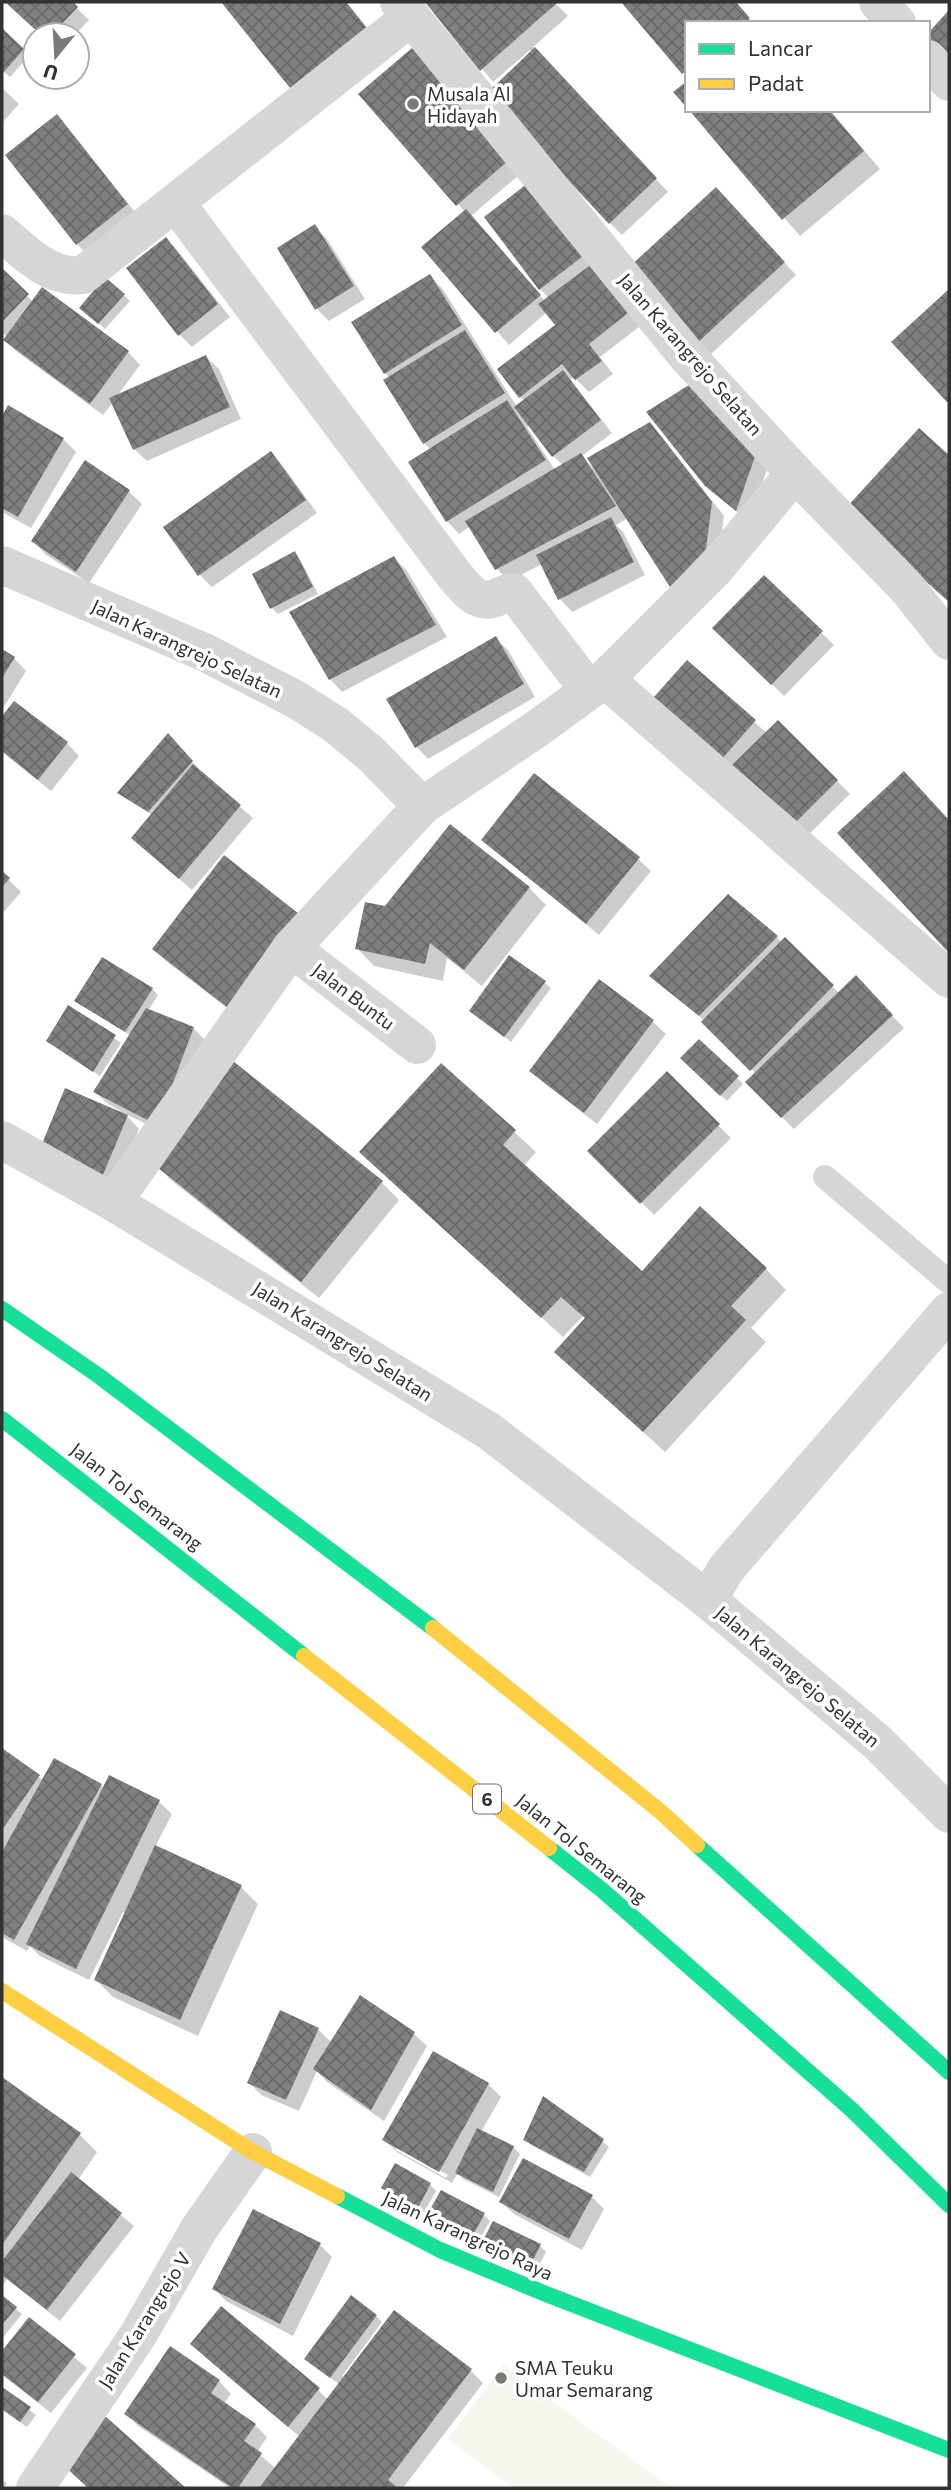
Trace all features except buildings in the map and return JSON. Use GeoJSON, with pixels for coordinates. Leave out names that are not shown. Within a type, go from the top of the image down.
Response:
{"type":"FeatureCollection","features":[{"type":"Feature","properties":{"kind":"main road"},"geometry":{"type":"LineString","coordinates":[[2,1309],[99,1376],[414,1612],[662,1812],[916,2039],[949,2072]]}},
{"type":"Feature","properties":{"kind":"main road","name":"Jalan Tol Semarang"},"geometry":{"type":"LineString","coordinates":[[2,1419],[602,1890],[852,2110],[949,2205]]}},
{"type":"Feature","properties":{"kind":"main road","name":"Jalan Karangrejo Raya"},"geometry":{"type":"LineString","coordinates":[[2,1991],[253,2152],[440,2250],[949,2450]]}},
{"type":"Feature","properties":{"kind":"street"},"geometry":{"type":"LineString","coordinates":[[878,2],[895,21]]}},
{"type":"Feature","properties":{"kind":"street","name":"Jalan Karangrejo Selatan"},"geometry":{"type":"LineString","coordinates":[[2,233],[50,270],[71,277],[83,275],[176,203],[405,9],[687,356],[795,473],[907,588],[949,641]]}},
{"type":"Feature","properties":{"kind":"street"},"geometry":{"type":"LineString","coordinates":[[930,60],[949,82]]}},
{"type":"Feature","properties":{"kind":"street"},"geometry":{"type":"LineString","coordinates":[[176,203],[455,576],[478,598],[489,600],[506,592],[514,592],[597,684],[949,979]]}},
{"type":"Feature","properties":{"kind":"street"},"geometry":{"type":"LineString","coordinates":[[2,1140],[113,1202],[291,948],[422,806],[538,728],[597,684],[714,570],[795,473]]}},
{"type":"Feature","properties":{"kind":"street","name":"Jalan Karangrejo Selatan"},"geometry":{"type":"LineString","coordinates":[[2,565],[204,652],[295,699],[363,746],[422,806]]}},
{"type":"Feature","properties":{"kind":"street","name":"Jalan Buntu"},"geometry":{"type":"LineString","coordinates":[[291,948],[417,1045]]}},
{"type":"Feature","properties":{"kind":"street","name":"Jalan Karangrejo Selatan"},"geometry":{"type":"LineString","coordinates":[[113,1202],[489,1431],[708,1600],[877,1742],[949,1814]]}},
{"type":"Feature","properties":{"kind":"street"},"geometry":{"type":"LineString","coordinates":[[708,1600],[726,1569],[949,1311]]}},
{"type":"Feature","properties":{"kind":"street","name":"Jalan Karangrejo V"},"geometry":{"type":"LineString","coordinates":[[35,2488],[138,2335],[199,2230],[253,2152]]}},
{"type":"Feature","properties":{"kind":"lane"},"geometry":{"type":"LineString","coordinates":[[825,1177],[949,1282]]}},
{"type":"Feature","properties":{"kind":"shaded area"},"geometry":{"type":"Polygon","coordinates":[[[503,2365],[671,2488],[514,2488],[448,2439],[503,2365]]]}},
{"type":"Feature","properties":{"kind":"traffic: fast"},"geometry":{"type":"LineString","coordinates":[[2,1309],[99,1376],[433,1628]]}},
{"type":"Feature","properties":{"kind":"traffic: fast"},"geometry":{"type":"LineString","coordinates":[[2,1419],[304,1656]]}},
{"type":"Feature","properties":{"kind":"traffic: fast"},"geometry":{"type":"LineString","coordinates":[[697,1845],[949,2072]]}},
{"type":"Feature","properties":{"kind":"traffic: fast"},"geometry":{"type":"LineString","coordinates":[[549,1848],[602,1890],[852,2110],[949,2205]]}},
{"type":"Feature","properties":{"kind":"traffic: fast"},"geometry":{"type":"LineString","coordinates":[[337,2196],[440,2250],[546,2294],[949,2450]]}},
{"type":"Feature","properties":{"kind":"traffic: slow"},"geometry":{"type":"LineString","coordinates":[[433,1628],[661,1812],[697,1845]]}},
{"type":"Feature","properties":{"kind":"traffic: slow"},"geometry":{"type":"LineString","coordinates":[[304,1656],[549,1848]]}},
{"type":"Feature","properties":{"kind":"traffic: slow"},"geometry":{"type":"LineString","coordinates":[[2,1991],[253,2152],[337,2196]]}},
{"type":"Feature","properties":{"kind":"place","name":"Musala Al Hidayah"},"geometry":{"type":"Point","coordinates":[413,104]}},
{"type":"Feature","properties":{"kind":"place","name":"SMA Teuku Umar Semarang"},"geometry":{"type":"Point","coordinates":[501,2378]}}]}
